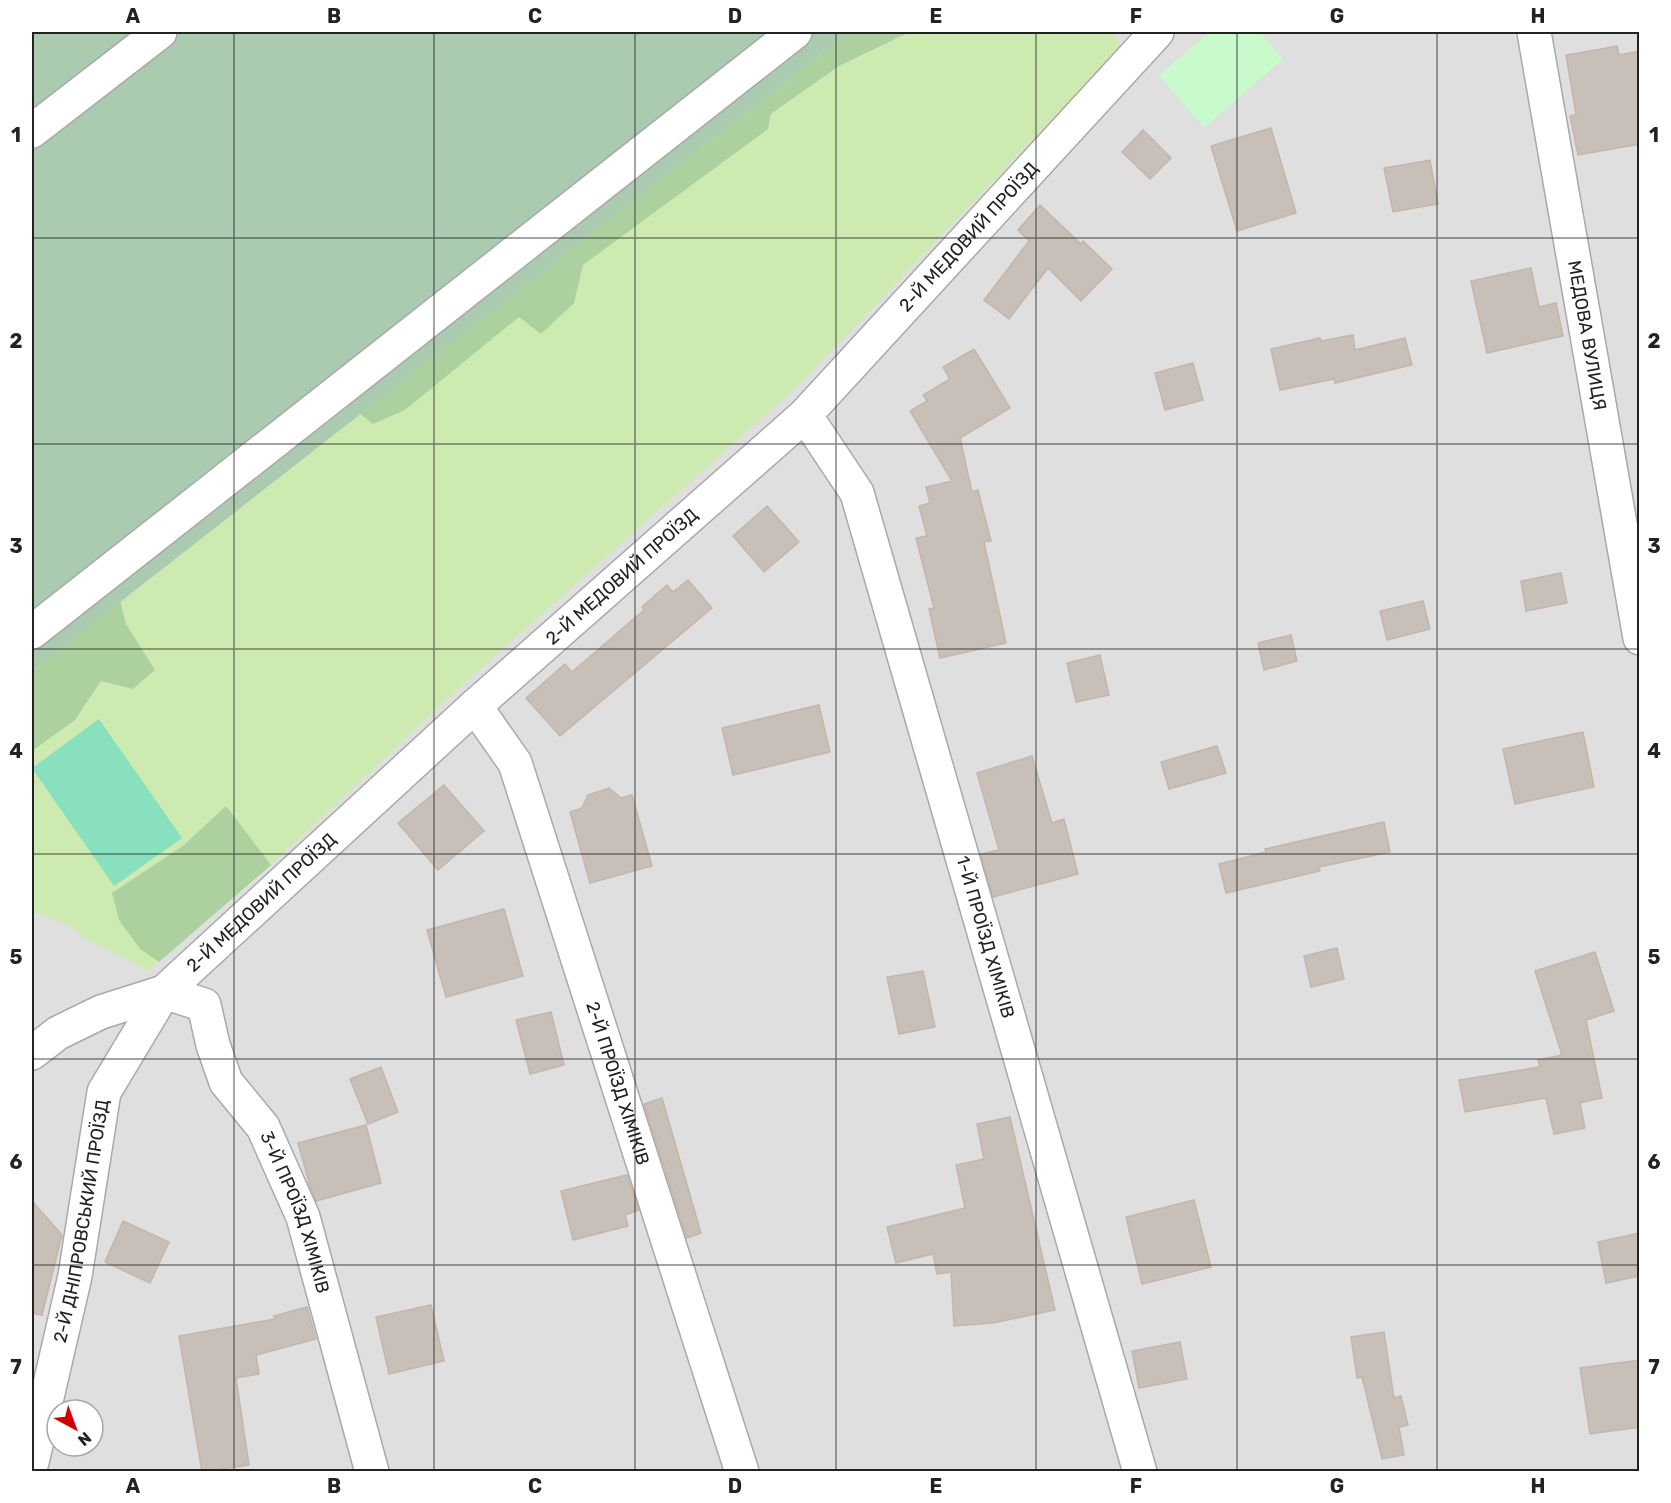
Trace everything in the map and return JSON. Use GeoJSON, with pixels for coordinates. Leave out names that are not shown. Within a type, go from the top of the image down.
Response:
{"type":"FeatureCollection","features":[{"type":"Feature","properties":{"kind":"street"},"geometry":{"type":"LineString","coordinates":[[32,131],[159,32]]}},
{"type":"Feature","properties":{"kind":"street"},"geometry":{"type":"LineString","coordinates":[[32,632],[795,32]]}},
{"type":"Feature","properties":{"kind":"street","name":"2-Й МЕДОВИЙ ПРОЇЗД"},"geometry":{"type":"LineString","coordinates":[[32,1053],[58,1033],[93,1017],[164,992],[475,706],[805,415],[1157,32]]}},
{"type":"Feature","properties":{"kind":"street","name":"МЕДОВА ВУЛИЦЯ"},"geometry":{"type":"LineString","coordinates":[[1534,32],[1640,638]]}},
{"type":"Feature","properties":{"kind":"street","name":"1-Й ПРОЇЗД ХІМІКІВ"},"geometry":{"type":"LineString","coordinates":[[805,415],[857,493],[1140,1472]]}},
{"type":"Feature","properties":{"kind":"street","name":"2-Й ПРОЇЗД ХІМІКІВ"},"geometry":{"type":"LineString","coordinates":[[475,706],[515,763],[742,1472]]}},
{"type":"Feature","properties":{"kind":"street","name":"2-Й ДНІПРОВСЬКИЙ ПРОЇЗД"},"geometry":{"type":"LineString","coordinates":[[39,1463],[75,1276],[104,1092],[164,992]]}},
{"type":"Feature","properties":{"kind":"street","name":"3-Й ПРОЇЗД ХІМІКІВ"},"geometry":{"type":"LineString","coordinates":[[164,992],[204,1005],[213,1045],[226,1082],[263,1127],[303,1217],[372,1472]]}},
{"type":"Feature","properties":{"kind":"shaded area"},"geometry":{"type":"Polygon","coordinates":[[[32,32],[1639,32],[1639,1471],[32,1471],[32,32]]]}},
{"type":"Feature","properties":{"kind":"green space"},"geometry":{"type":"Polygon","coordinates":[[[32,32],[849,32],[32,671],[32,32]]]}},
{"type":"Feature","properties":{"kind":"green space"},"geometry":{"type":"Polygon","coordinates":[[[849,32],[909,32],[839,66],[771,114],[768,129],[583,265],[574,303],[541,334],[519,317],[405,410],[373,424],[360,414],[849,32]]]}},
{"type":"Feature","properties":{"kind":"green space"},"geometry":{"type":"Polygon","coordinates":[[[909,32],[1113,32],[1121,46],[800,384],[461,686],[271,865],[226,807],[184,845],[113,893],[140,949],[159,962],[147,970],[84,938],[68,925],[32,911],[32,751],[75,720],[101,681],[133,689],[155,670],[126,624],[120,601],[360,414],[373,424],[405,410],[520,316],[541,333],[574,303],[583,265],[768,129],[771,115],[839,66],[909,32]]]}},
{"type":"Feature","properties":{"kind":"green space"},"geometry":{"type":"Polygon","coordinates":[[[1210,32],[1260,32],[1283,59],[1204,128],[1159,75],[1210,32]]]}},
{"type":"Feature","properties":{"kind":"green space"},"geometry":{"type":"Polygon","coordinates":[[[120,601],[126,624],[155,670],[133,689],[101,681],[75,720],[32,751],[32,671],[120,601]]]}},
{"type":"Feature","properties":{"kind":"green space"},"geometry":{"type":"Polygon","coordinates":[[[99,719],[182,838],[114,886],[32,768],[99,719]]]}},
{"type":"Feature","properties":{"kind":"green space"},"geometry":{"type":"Polygon","coordinates":[[[226,806],[271,865],[159,962],[140,949],[119,920],[112,893],[184,845],[226,806]]]}},
{"type":"Feature","properties":{"kind":"building"},"geometry":{"type":"Polygon","coordinates":[[[1617,46],[1619,55],[1640,51],[1640,144],[1578,155],[1570,116],[1576,114],[1566,55],[1617,46]]]}},
{"type":"Feature","properties":{"kind":"building"},"geometry":{"type":"Polygon","coordinates":[[[1271,128],[1296,213],[1237,231],[1211,146],[1271,128]]]}},
{"type":"Feature","properties":{"kind":"building"},"geometry":{"type":"Polygon","coordinates":[[[1143,130],[1171,158],[1150,179],[1122,152],[1143,130]]]}},
{"type":"Feature","properties":{"kind":"building"},"geometry":{"type":"Polygon","coordinates":[[[1430,160],[1438,204],[1393,212],[1384,168],[1430,160]]]}},
{"type":"Feature","properties":{"kind":"building"},"geometry":{"type":"Polygon","coordinates":[[[1040,205],[1081,244],[1083,241],[1112,269],[1081,301],[1048,268],[1009,319],[984,300],[1029,241],[1018,230],[1040,205]]]}},
{"type":"Feature","properties":{"kind":"building"},"geometry":{"type":"Polygon","coordinates":[[[1531,268],[1539,307],[1556,303],[1563,336],[1487,353],[1471,281],[1531,268]]]}},
{"type":"Feature","properties":{"kind":"building"},"geometry":{"type":"Polygon","coordinates":[[[1353,335],[1355,350],[1405,338],[1412,365],[1335,383],[1334,379],[1280,390],[1271,349],[1320,338],[1321,341],[1353,335]]]}},
{"type":"Feature","properties":{"kind":"building"},"geometry":{"type":"Polygon","coordinates":[[[974,349],[1010,408],[960,438],[972,492],[978,490],[991,541],[984,542],[1006,643],[940,658],[929,609],[934,608],[916,538],[927,536],[919,506],[930,503],[926,487],[952,481],[910,411],[927,401],[923,395],[950,379],[943,367],[974,349]]]}},
{"type":"Feature","properties":{"kind":"building"},"geometry":{"type":"Polygon","coordinates":[[[1193,363],[1203,400],[1165,410],[1155,373],[1193,363]]]}},
{"type":"Feature","properties":{"kind":"building"},"geometry":{"type":"Polygon","coordinates":[[[767,506],[799,542],[764,572],[733,536],[767,506]]]}},
{"type":"Feature","properties":{"kind":"building"},"geometry":{"type":"Polygon","coordinates":[[[1561,573],[1567,603],[1526,611],[1521,581],[1561,573]]]}},
{"type":"Feature","properties":{"kind":"building"},"geometry":{"type":"Polygon","coordinates":[[[688,580],[712,608],[560,736],[526,698],[565,664],[572,672],[644,610],[642,607],[667,585],[673,592],[688,580]]]}},
{"type":"Feature","properties":{"kind":"building"},"geometry":{"type":"Polygon","coordinates":[[[1423,601],[1430,629],[1387,640],[1380,611],[1423,601]]]}},
{"type":"Feature","properties":{"kind":"building"},"geometry":{"type":"Polygon","coordinates":[[[1291,635],[1297,661],[1264,670],[1258,643],[1291,635]]]}},
{"type":"Feature","properties":{"kind":"building"},"geometry":{"type":"Polygon","coordinates":[[[1100,655],[1109,695],[1076,702],[1067,663],[1100,655]]]}},
{"type":"Feature","properties":{"kind":"building"},"geometry":{"type":"Polygon","coordinates":[[[819,705],[830,752],[733,775],[722,728],[819,705]]]}},
{"type":"Feature","properties":{"kind":"building"},"geometry":{"type":"Polygon","coordinates":[[[1583,732],[1594,787],[1515,804],[1503,749],[1583,732]]]}},
{"type":"Feature","properties":{"kind":"building"},"geometry":{"type":"Polygon","coordinates":[[[1217,746],[1226,773],[1169,789],[1161,762],[1217,746]]]}},
{"type":"Feature","properties":{"kind":"building"},"geometry":{"type":"Polygon","coordinates":[[[1032,756],[1052,823],[1064,819],[1078,874],[993,897],[981,854],[999,850],[977,773],[1032,756]]]}},
{"type":"Feature","properties":{"kind":"building"},"geometry":{"type":"Polygon","coordinates":[[[444,785],[484,831],[438,870],[398,823],[444,785]]]}},
{"type":"Feature","properties":{"kind":"building"},"geometry":{"type":"Polygon","coordinates":[[[609,788],[621,798],[632,795],[652,866],[590,883],[570,812],[582,808],[588,795],[609,788]]]}},
{"type":"Feature","properties":{"kind":"building"},"geometry":{"type":"Polygon","coordinates":[[[1384,822],[1390,852],[1319,867],[1320,871],[1226,893],[1219,864],[1266,852],[1265,849],[1384,822]]]}},
{"type":"Feature","properties":{"kind":"building"},"geometry":{"type":"Polygon","coordinates":[[[504,909],[523,976],[446,997],[427,930],[504,909]]]}},
{"type":"Feature","properties":{"kind":"building"},"geometry":{"type":"Polygon","coordinates":[[[1337,948],[1344,979],[1311,987],[1304,956],[1337,948]]]}},
{"type":"Feature","properties":{"kind":"building"},"geometry":{"type":"Polygon","coordinates":[[[1595,952],[1614,1011],[1586,1020],[1602,1098],[1580,1103],[1585,1128],[1554,1134],[1546,1098],[1465,1112],[1459,1080],[1540,1067],[1538,1060],[1562,1055],[1535,971],[1595,952]]]}},
{"type":"Feature","properties":{"kind":"building"},"geometry":{"type":"Polygon","coordinates":[[[923,971],[935,1027],[899,1034],[887,977],[923,971]]]}},
{"type":"Feature","properties":{"kind":"building"},"geometry":{"type":"Polygon","coordinates":[[[551,1012],[564,1065],[530,1074],[516,1020],[551,1012]]]}},
{"type":"Feature","properties":{"kind":"building"},"geometry":{"type":"Polygon","coordinates":[[[381,1067],[398,1112],[368,1124],[350,1079],[381,1067]]]}},
{"type":"Feature","properties":{"kind":"building"},"geometry":{"type":"Polygon","coordinates":[[[662,1098],[701,1233],[687,1238],[644,1104],[662,1098]]]}},
{"type":"Feature","properties":{"kind":"building"},"geometry":{"type":"Polygon","coordinates":[[[1010,1117],[1055,1310],[993,1323],[954,1326],[951,1272],[937,1274],[933,1254],[896,1263],[887,1227],[965,1208],[956,1165],[984,1159],[977,1124],[1010,1117]]]}},
{"type":"Feature","properties":{"kind":"building"},"geometry":{"type":"Polygon","coordinates":[[[366,1125],[381,1183],[316,1201],[298,1143],[366,1125]]]}},
{"type":"Feature","properties":{"kind":"building"},"geometry":{"type":"Polygon","coordinates":[[[627,1175],[639,1210],[625,1215],[628,1226],[573,1240],[561,1191],[627,1175]]]}},
{"type":"Feature","properties":{"kind":"building"},"geometry":{"type":"Polygon","coordinates":[[[1194,1200],[1211,1267],[1142,1284],[1126,1217],[1194,1200]]]}},
{"type":"Feature","properties":{"kind":"building"},"geometry":{"type":"Polygon","coordinates":[[[32,1201],[62,1235],[42,1315],[32,1313],[32,1201]]]}},
{"type":"Feature","properties":{"kind":"building"},"geometry":{"type":"Polygon","coordinates":[[[123,1221],[169,1242],[150,1283],[105,1262],[123,1221]]]}},
{"type":"Feature","properties":{"kind":"building"},"geometry":{"type":"Polygon","coordinates":[[[1640,1233],[1640,1276],[1606,1283],[1598,1242],[1640,1233]]]}},
{"type":"Feature","properties":{"kind":"building"},"geometry":{"type":"Polygon","coordinates":[[[431,1305],[444,1361],[389,1374],[376,1317],[431,1305]]]}},
{"type":"Feature","properties":{"kind":"building"},"geometry":{"type":"Polygon","coordinates":[[[307,1307],[316,1339],[256,1355],[259,1374],[236,1378],[249,1465],[202,1472],[179,1336],[275,1319],[274,1316],[307,1307]]]}},
{"type":"Feature","properties":{"kind":"building"},"geometry":{"type":"Polygon","coordinates":[[[1384,1332],[1394,1398],[1401,1396],[1408,1425],[1399,1427],[1404,1455],[1382,1459],[1362,1377],[1357,1378],[1351,1337],[1384,1332]]]}},
{"type":"Feature","properties":{"kind":"building"},"geometry":{"type":"Polygon","coordinates":[[[1180,1342],[1187,1379],[1139,1388],[1132,1351],[1180,1342]]]}},
{"type":"Feature","properties":{"kind":"building"},"geometry":{"type":"Polygon","coordinates":[[[1640,1360],[1640,1427],[1590,1434],[1580,1368],[1640,1360]]]}}]}
